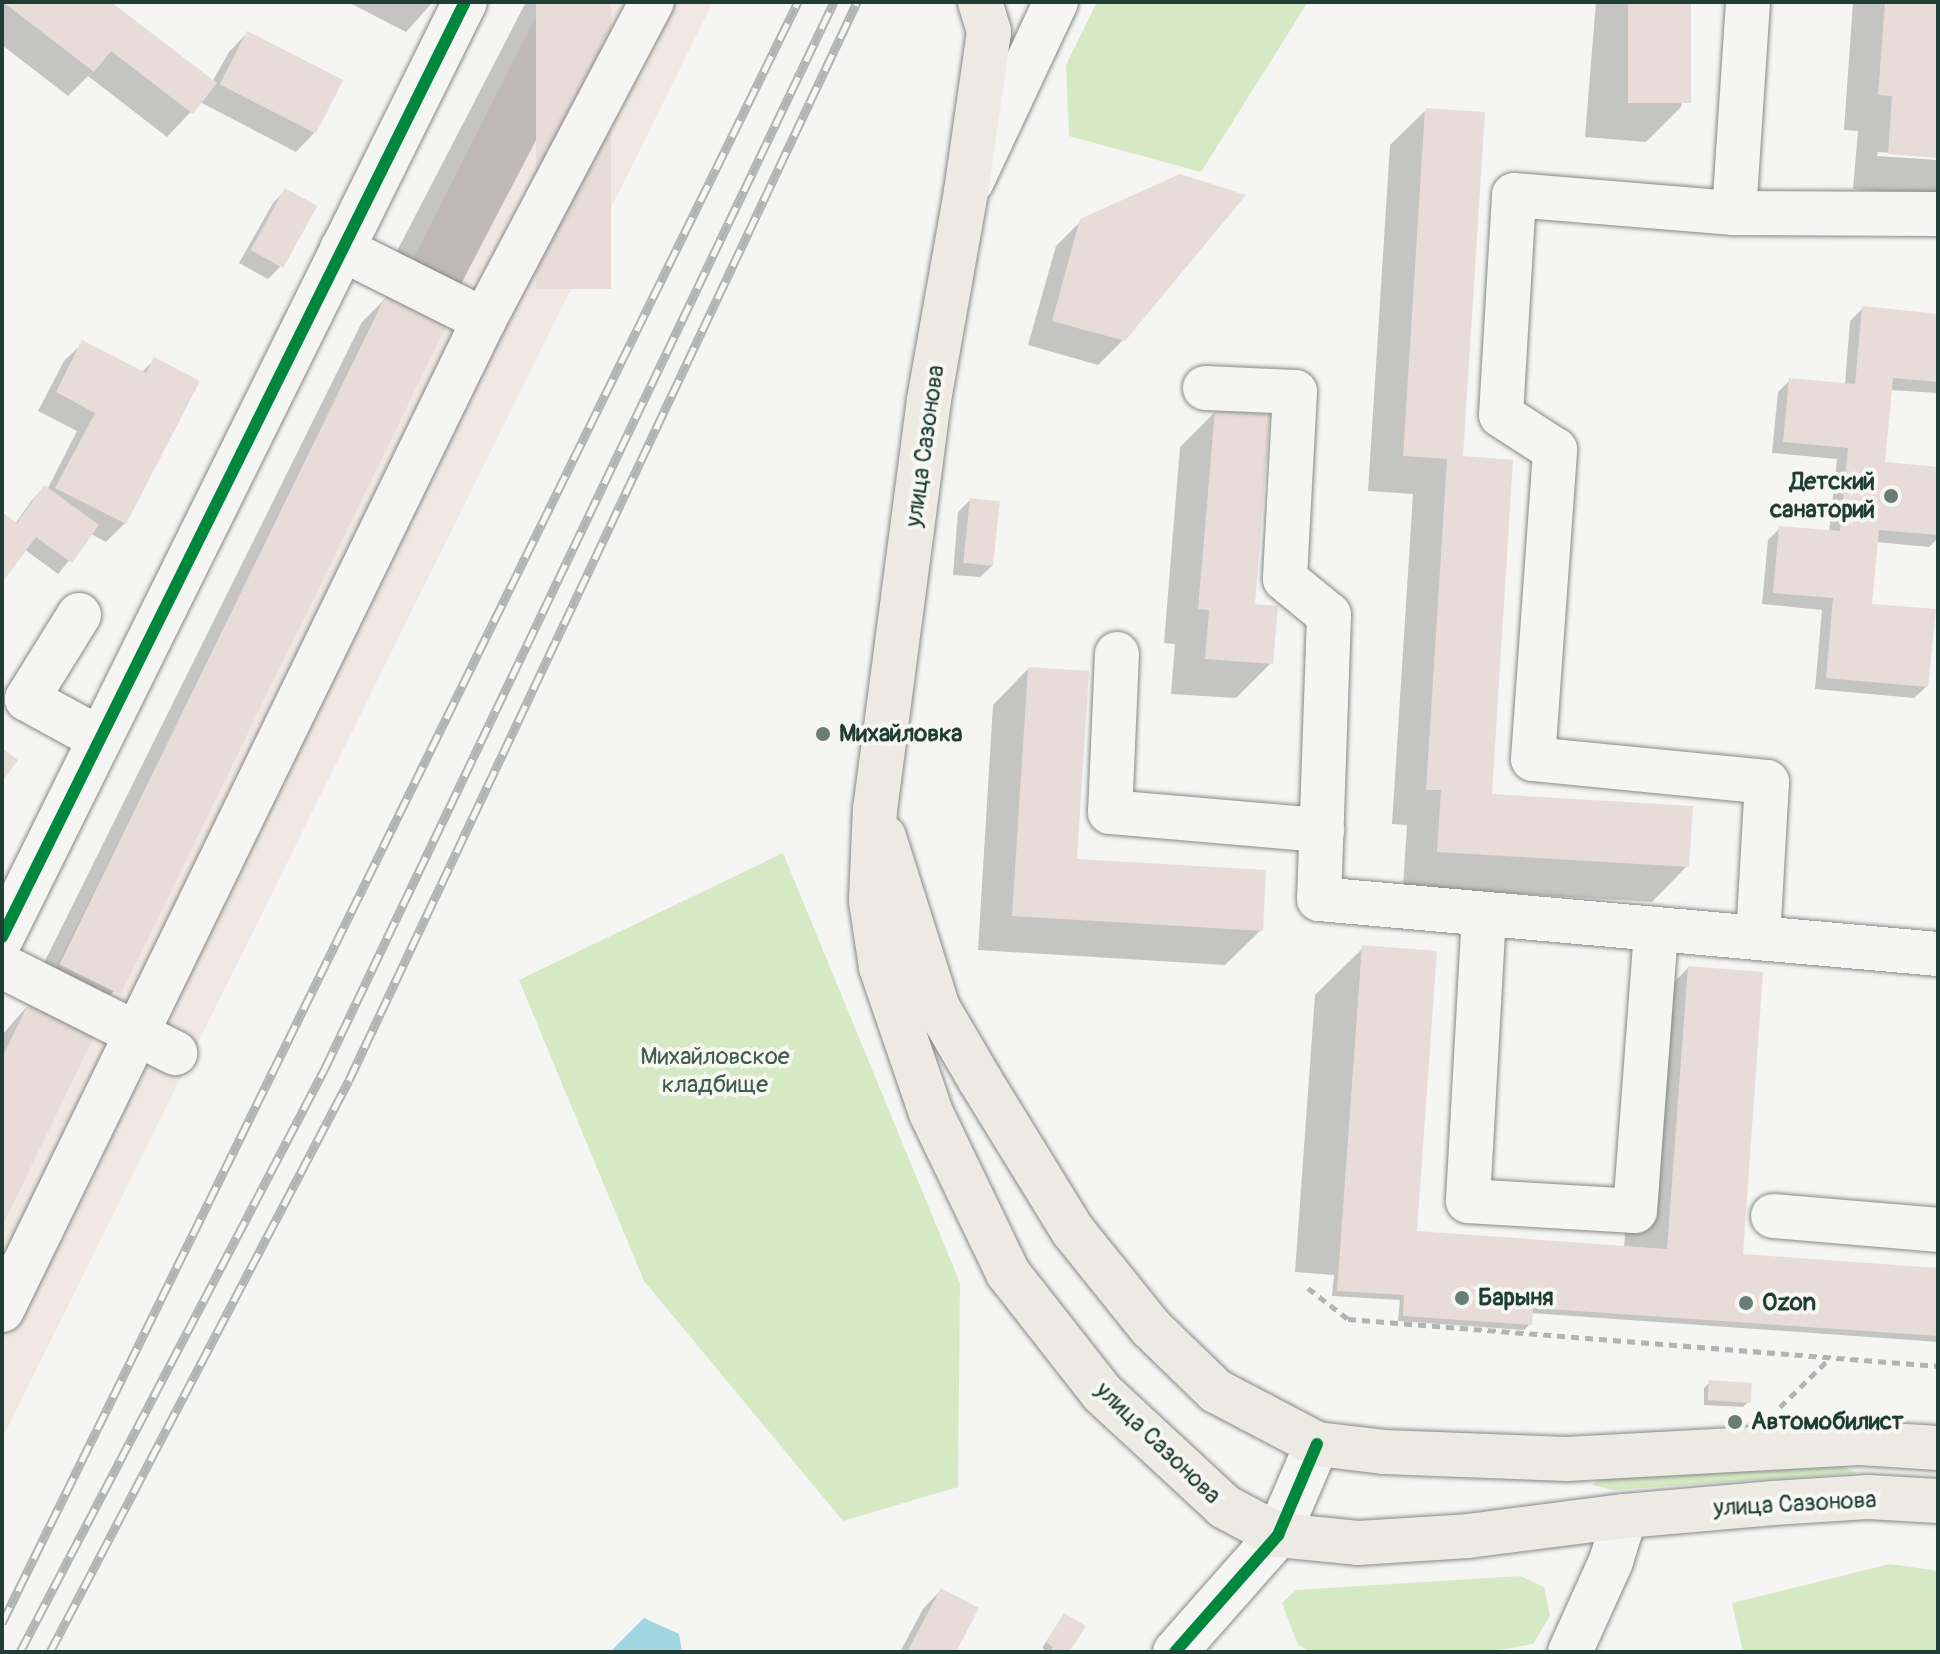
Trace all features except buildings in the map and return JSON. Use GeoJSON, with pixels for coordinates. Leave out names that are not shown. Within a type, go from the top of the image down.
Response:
{"type":"FeatureCollection","features":[{"type":"Feature","properties":{"kind":"main road","name":"улица Сазонова"},"geometry":{"type":"LineString","coordinates":[[980,2],[989,32],[966,192],[929,400],[875,808],[871,901],[881,967],[931,1113],[1008,1273],[1102,1393],[1225,1507],[1278,1535],[1358,1543],[1468,1536],[1625,1516],[1868,1497],[1938,1501]]}},
{"type":"Feature","properties":{"kind":"main road","name":"улица Сазонова"},"geometry":{"type":"LineString","coordinates":[[875,808],[938,1008],[1073,1231],[1151,1328],[1216,1391],[1317,1444],[1384,1452],[1567,1459],[1860,1443],[1938,1448]]}},
{"type":"Feature","properties":{"kind":"street"},"geometry":{"type":"LineString","coordinates":[[2,937],[465,2]]}},
{"type":"Feature","properties":{"kind":"street"},"geometry":{"type":"LineString","coordinates":[[2,1310],[484,320],[652,2]]}},
{"type":"Feature","properties":{"kind":"street"},"geometry":{"type":"LineString","coordinates":[[966,192],[1056,2]]}},
{"type":"Feature","properties":{"kind":"street"},"geometry":{"type":"LineString","coordinates":[[1734,213],[1748,2]]}},
{"type":"Feature","properties":{"kind":"street"},"geometry":{"type":"LineString","coordinates":[[1758,938],[1767,782],[1533,759],[1555,450],[1501,415],[1514,195],[1734,213],[1938,214]]}},
{"type":"Feature","properties":{"kind":"street"},"geometry":{"type":"LineString","coordinates":[[342,249],[484,320]]}},
{"type":"Feature","properties":{"kind":"street"},"geometry":{"type":"LineString","coordinates":[[1205,388],[1295,392],[1285,579],[1329,615],[1319,899],[1938,954]]}},
{"type":"Feature","properties":{"kind":"street"},"geometry":{"type":"LineString","coordinates":[[79,615],[27,699],[100,739]]}},
{"type":"Feature","properties":{"kind":"street"},"geometry":{"type":"LineString","coordinates":[[1117,654],[1110,812],[1322,830]]}},
{"type":"Feature","properties":{"kind":"street"},"geometry":{"type":"LineString","coordinates":[[1484,914],[1468,1201],[1635,1211],[1656,929]]}},
{"type":"Feature","properties":{"kind":"street"},"geometry":{"type":"LineString","coordinates":[[2,966],[175,1053]]}},
{"type":"Feature","properties":{"kind":"street"},"geometry":{"type":"LineString","coordinates":[[1773,1216],[1938,1230]]}},
{"type":"Feature","properties":{"kind":"street"},"geometry":{"type":"LineString","coordinates":[[1860,1443],[1877,1466],[1875,1490],[1868,1497]]}},
{"type":"Feature","properties":{"kind":"street"},"geometry":{"type":"LineString","coordinates":[[1185,1649],[1278,1535],[1317,1444]]}},
{"type":"Feature","properties":{"kind":"street"},"geometry":{"type":"LineString","coordinates":[[1570,1652],[1611,1561],[1625,1516]]}},
{"type":"Feature","properties":{"kind":"path"},"geometry":{"type":"LineString","coordinates":[[1308,1288],[1348,1319],[1938,1366]]}},
{"type":"Feature","properties":{"kind":"path"},"geometry":{"type":"LineString","coordinates":[[1771,1417],[1831,1358]]}},
{"type":"Feature","properties":{"kind":"shaded area"},"geometry":{"type":"Polygon","coordinates":[[[543,2],[713,2],[2,1439],[2,1074],[543,2]]]}},
{"type":"Feature","properties":{"kind":"green space"},"geometry":{"type":"Polygon","coordinates":[[[1097,2],[1308,2],[1201,172],[1069,136],[1066,65],[1097,2]]]}},
{"type":"Feature","properties":{"kind":"green space","name":"Михайловское кладбище"},"geometry":{"type":"Polygon","coordinates":[[[783,853],[960,1283],[958,1487],[843,1521],[644,1281],[519,980],[783,853]]]}},
{"type":"Feature","properties":{"kind":"green space"},"geometry":{"type":"Polygon","coordinates":[[[1837,1463],[1856,1473],[1613,1490],[1592,1485],[1606,1475],[1837,1463]]]}},
{"type":"Feature","properties":{"kind":"green space"},"geometry":{"type":"Polygon","coordinates":[[[1890,1564],[1938,1571],[1938,1652],[1743,1652],[1732,1603],[1890,1564]]]}},
{"type":"Feature","properties":{"kind":"green space"},"geometry":{"type":"Polygon","coordinates":[[[1520,1576],[1544,1587],[1550,1616],[1533,1644],[1489,1652],[1311,1652],[1298,1645],[1282,1603],[1296,1590],[1520,1576]]]}},
{"type":"Feature","properties":{"kind":"water"},"geometry":{"type":"Polygon","coordinates":[[[644,1618],[679,1634],[682,1652],[610,1652],[644,1618]]]}},
{"type":"Feature","properties":{"kind":"railway"},"geometry":{"type":"LineString","coordinates":[[2,1623],[798,2]]}},
{"type":"Feature","properties":{"kind":"railway"},"geometry":{"type":"LineString","coordinates":[[20,1652],[325,1068],[834,2]]}},
{"type":"Feature","properties":{"kind":"railway"},"geometry":{"type":"LineString","coordinates":[[50,1652],[349,1080],[857,2]]}},
{"type":"Feature","properties":{"kind":"cycle path"},"geometry":{"type":"LineString","coordinates":[[2,937],[465,2]]}},
{"type":"Feature","properties":{"kind":"cycle path"},"geometry":{"type":"LineString","coordinates":[[1175,1652],[1278,1535],[1317,1444]]}},
{"type":"Feature","properties":{"kind":"place","name":"Детский санаторий"},"geometry":{"type":"Point","coordinates":[1891,496]}},
{"type":"Feature","properties":{"kind":"place","name":"Михайловка"},"geometry":{"type":"Point","coordinates":[823,734]}},
{"type":"Feature","properties":{"kind":"place","name":"Барыня"},"geometry":{"type":"Point","coordinates":[1462,1298]}},
{"type":"Feature","properties":{"kind":"place","name":"Ozon"},"geometry":{"type":"Point","coordinates":[1746,1303]}},
{"type":"Feature","properties":{"kind":"place","name":"Автомобилист"},"geometry":{"type":"Point","coordinates":[1735,1422]}}]}
